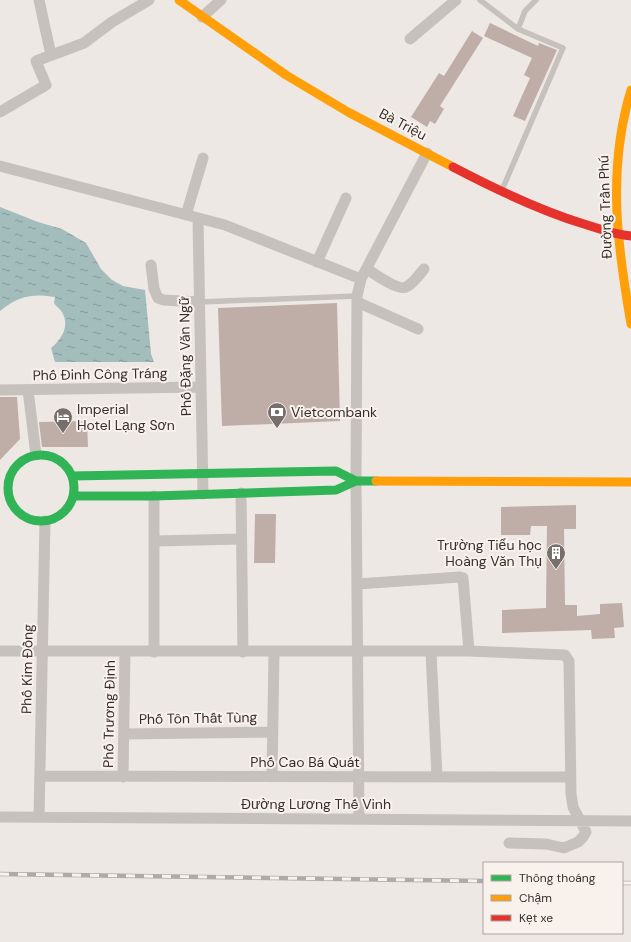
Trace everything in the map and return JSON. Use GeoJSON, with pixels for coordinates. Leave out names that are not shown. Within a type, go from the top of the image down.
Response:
{"type":"FeatureCollection","features":[{"type":"Feature","properties":{"kind":"street"},"geometry":{"type":"LineString","coordinates":[[39,0],[51,55]]}},
{"type":"Feature","properties":{"kind":"street"},"geometry":{"type":"LineString","coordinates":[[0,112],[46,84],[36,61],[84,43],[112,22],[149,0]]}},
{"type":"Feature","properties":{"kind":"street","name":"Bà Triệu"},"geometry":{"type":"LineString","coordinates":[[180,0],[286,75],[348,112],[501,192],[564,218],[618,235],[631,236]]}},
{"type":"Feature","properties":{"kind":"street"},"geometry":{"type":"LineString","coordinates":[[202,17],[221,0]]}},
{"type":"Feature","properties":{"kind":"street"},"geometry":{"type":"LineString","coordinates":[[410,39],[456,0]]}},
{"type":"Feature","properties":{"kind":"street","name":"Đường Trần Phú"},"geometry":{"type":"LineString","coordinates":[[631,90],[623,111],[616,153],[618,235],[631,324]]}},
{"type":"Feature","properties":{"kind":"street"},"geometry":{"type":"LineString","coordinates":[[358,819],[356,584],[357,299],[364,274],[427,153]]}},
{"type":"Feature","properties":{"kind":"street"},"geometry":{"type":"LineString","coordinates":[[186,215],[203,158]]}},
{"type":"Feature","properties":{"kind":"street"},"geometry":{"type":"LineString","coordinates":[[0,166],[225,225],[317,262],[364,274],[397,287],[404,288],[408,286],[424,269]]}},
{"type":"Feature","properties":{"kind":"street"},"geometry":{"type":"LineString","coordinates":[[317,262],[346,198]]}},
{"type":"Feature","properties":{"kind":"street","name":"Phố Đặng Văn Ngữ"},"geometry":{"type":"LineString","coordinates":[[198,218],[203,494]]}},
{"type":"Feature","properties":{"kind":"street"},"geometry":{"type":"LineString","coordinates":[[151,265],[154,289],[158,298],[164,300],[199,302]]}},
{"type":"Feature","properties":{"kind":"street"},"geometry":{"type":"LineString","coordinates":[[357,299],[418,329]]}},
{"type":"Feature","properties":{"kind":"street","name":"Phố Đinh Công Tráng"},"geometry":{"type":"LineString","coordinates":[[0,390],[201,388]]}},
{"type":"Feature","properties":{"kind":"street"},"geometry":{"type":"LineString","coordinates":[[28,390],[36,455]]}},
{"type":"Feature","properties":{"kind":"street"},"geometry":{"type":"LineString","coordinates":[[36,455],[47,455],[58,459],[66,466],[72,476],[74,486],[73,496],[69,506],[63,513],[45,521],[27,518],[4,498],[7,488],[5,477],[20,462],[36,455]]}},
{"type":"Feature","properties":{"kind":"street"},"geometry":{"type":"LineString","coordinates":[[282,471],[282,491]]}},
{"type":"Feature","properties":{"kind":"street"},"geometry":{"type":"LineString","coordinates":[[72,476],[336,471],[356,481]]}},
{"type":"Feature","properties":{"kind":"street"},"geometry":{"type":"LineString","coordinates":[[73,496],[154,496],[336,490],[356,481],[631,482]]}},
{"type":"Feature","properties":{"kind":"street"},"geometry":{"type":"LineString","coordinates":[[241,493],[243,652]]}},
{"type":"Feature","properties":{"kind":"street"},"geometry":{"type":"LineString","coordinates":[[154,496],[154,652]]}},
{"type":"Feature","properties":{"kind":"street","name":"Phố Kim Đồng"},"geometry":{"type":"LineString","coordinates":[[39,817],[45,521]]}},
{"type":"Feature","properties":{"kind":"street"},"geometry":{"type":"LineString","coordinates":[[155,541],[241,539]]}},
{"type":"Feature","properties":{"kind":"street"},"geometry":{"type":"LineString","coordinates":[[356,584],[460,577],[464,578],[469,652]]}},
{"type":"Feature","properties":{"kind":"street"},"geometry":{"type":"LineString","coordinates":[[0,651],[469,652],[565,655],[568,658],[571,732],[570,777],[573,807],[586,832],[578,842],[564,848],[546,844],[510,843]]}},
{"type":"Feature","properties":{"kind":"street","name":"Phố Trương Định"},"geometry":{"type":"LineString","coordinates":[[123,777],[125,652]]}},
{"type":"Feature","properties":{"kind":"street"},"geometry":{"type":"LineString","coordinates":[[272,777],[274,652]]}},
{"type":"Feature","properties":{"kind":"street"},"geometry":{"type":"LineString","coordinates":[[431,652],[437,777]]}},
{"type":"Feature","properties":{"kind":"street","name":"Phố Tôn Thất Tùng"},"geometry":{"type":"LineString","coordinates":[[124,734],[272,732]]}},
{"type":"Feature","properties":{"kind":"street","name":"Phố Cao Bá Quát"},"geometry":{"type":"LineString","coordinates":[[40,776],[570,777]]}},
{"type":"Feature","properties":{"kind":"street","name":"Đường Lương Thế Vinh"},"geometry":{"type":"LineString","coordinates":[[0,817],[631,821]]}},
{"type":"Feature","properties":{"kind":"lane"},"geometry":{"type":"LineString","coordinates":[[480,0],[518,30],[563,48],[501,192]]}},
{"type":"Feature","properties":{"kind":"lane"},"geometry":{"type":"LineString","coordinates":[[518,30],[524,11],[536,0]]}},
{"type":"Feature","properties":{"kind":"lane"},"geometry":{"type":"LineString","coordinates":[[199,302],[357,299]]}},
{"type":"Feature","properties":{"kind":"water"},"geometry":{"type":"Polygon","coordinates":[[[0,207],[38,222],[62,229],[86,243],[101,269],[112,280],[123,286],[145,290],[151,354],[154,362],[55,362],[51,348],[64,332],[65,322],[62,312],[54,303],[55,297],[39,295],[26,297],[13,302],[0,311],[0,207]]]}},
{"type":"Feature","properties":{"kind":"building"},"geometry":{"type":"Polygon","coordinates":[[[490,23],[538,46],[539,43],[557,50],[525,121],[513,116],[530,78],[524,75],[532,58],[484,36],[490,23]]]}},
{"type":"Feature","properties":{"kind":"building"},"geometry":{"type":"Polygon","coordinates":[[[472,31],[483,38],[440,106],[444,109],[435,124],[430,121],[427,127],[411,117],[439,73],[444,76],[472,31]]]}},
{"type":"Feature","properties":{"kind":"building"},"geometry":{"type":"Polygon","coordinates":[[[337,303],[340,421],[222,426],[218,308],[337,303]]]}},
{"type":"Feature","properties":{"kind":"building"},"geometry":{"type":"Polygon","coordinates":[[[0,397],[17,397],[20,439],[0,460],[0,397]]]}},
{"type":"Feature","properties":{"kind":"building","name":"Imperial Hotel Lạng Sơn"},"geometry":{"type":"Polygon","coordinates":[[[87,421],[88,447],[42,447],[39,422],[87,421]]]}},
{"type":"Feature","properties":{"kind":"building","name":"Trường Tiểu học Hoàng Văn Thụ"},"geometry":{"type":"Polygon","coordinates":[[[576,505],[576,529],[564,529],[565,605],[577,605],[577,616],[600,614],[600,604],[622,603],[624,627],[614,628],[615,638],[592,639],[591,630],[502,633],[502,610],[546,608],[547,526],[531,526],[530,535],[501,535],[501,507],[576,505]]]}},
{"type":"Feature","properties":{"kind":"building"},"geometry":{"type":"Polygon","coordinates":[[[255,514],[276,514],[275,563],[254,563],[255,514]]]}},
{"type":"Feature","properties":{"kind":"railway"},"geometry":{"type":"LineString","coordinates":[[0,874],[483,881]]}},
{"type":"Feature","properties":{"kind":"railway"},"geometry":{"type":"LineString","coordinates":[[623,883],[631,883]]}},
{"type":"Feature","properties":{"kind":"traffic: fast"},"geometry":{"type":"LineString","coordinates":[[35,455],[47,455],[59,460],[69,470],[74,482],[74,488],[72,501],[59,516],[47,521],[35,521],[23,516],[13,506],[8,494],[8,482],[13,470],[23,460],[35,455]]}},
{"type":"Feature","properties":{"kind":"traffic: fast"},"geometry":{"type":"LineString","coordinates":[[72,476],[336,471],[356,481]]}},
{"type":"Feature","properties":{"kind":"traffic: fast"},"geometry":{"type":"LineString","coordinates":[[73,496],[154,496],[336,490],[356,481],[376,481]]}},
{"type":"Feature","properties":{"kind":"traffic: slow"},"geometry":{"type":"LineString","coordinates":[[179,0],[286,75],[348,112],[453,167]]}},
{"type":"Feature","properties":{"kind":"traffic: slow"},"geometry":{"type":"LineString","coordinates":[[631,90],[619,149],[617,178],[619,236],[631,324]]}},
{"type":"Feature","properties":{"kind":"traffic: slow"},"geometry":{"type":"LineString","coordinates":[[376,481],[631,482]]}},
{"type":"Feature","properties":{"kind":"traffic: jam"},"geometry":{"type":"LineString","coordinates":[[453,167],[533,206],[608,232],[631,236]]}},
{"type":"Feature","properties":{"kind":"place","name":"Vietcombank"},"geometry":{"type":"Point","coordinates":[277,429]}},
{"type":"Feature","properties":{"kind":"place","name":"Imperial Hotel Lạng Sơn"},"geometry":{"type":"Point","coordinates":[63,434]}},
{"type":"Feature","properties":{"kind":"place","name":"Trường Tiểu học Hoàng Văn Thụ"},"geometry":{"type":"Point","coordinates":[556,570]}}]}
